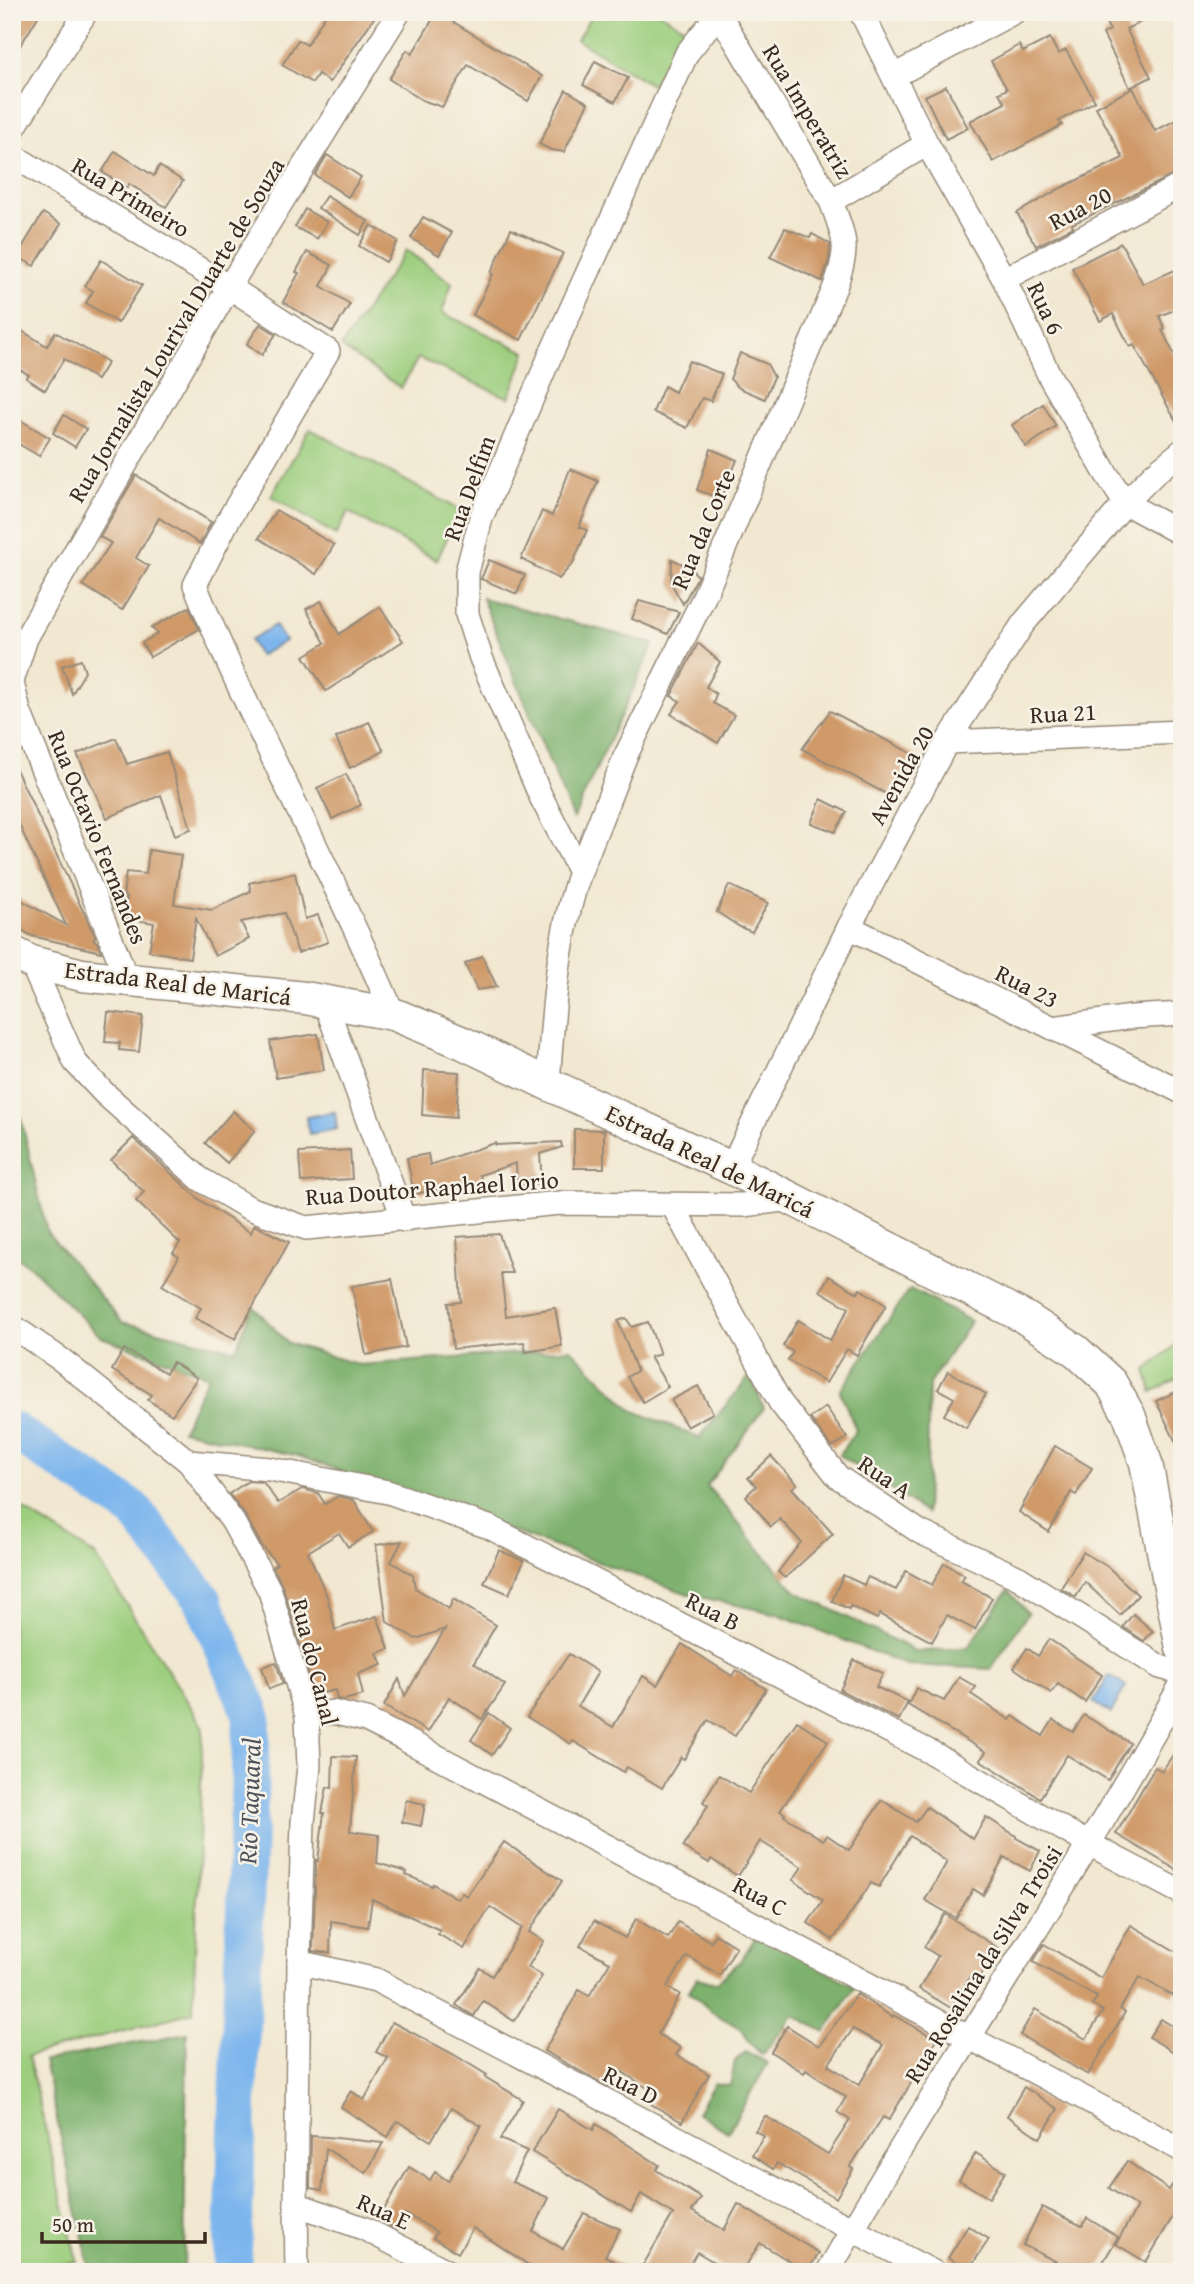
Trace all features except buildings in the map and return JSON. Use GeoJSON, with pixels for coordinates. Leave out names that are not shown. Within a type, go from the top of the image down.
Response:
{"type":"FeatureCollection","features":[{"type":"Feature","properties":{"kind":"main road","name":"Estrada Real de Maricá"},"geometry":{"type":"LineString","coordinates":[[22,957],[82,975],[326,1002],[393,1014],[463,1042],[731,1168],[1024,1317],[1076,1351],[1111,1383],[1129,1415],[1146,1463],[1182,1648]]}},
{"type":"Feature","properties":{"kind":"street"},"geometry":{"type":"LineString","coordinates":[[12,131],[86,12]]}},
{"type":"Feature","properties":{"kind":"street","name":"Rua Jornalista Lourival Duarte de Souza"},"geometry":{"type":"LineString","coordinates":[[19,711],[12,682],[26,638],[229,287],[399,12]]}},
{"type":"Feature","properties":{"kind":"street","name":"Rua 6"},"geometry":{"type":"LineString","coordinates":[[861,12],[926,144],[1004,279],[1050,377],[1125,503]]}},
{"type":"Feature","properties":{"kind":"street"},"geometry":{"type":"LineString","coordinates":[[894,76],[1014,12]]}},
{"type":"Feature","properties":{"kind":"street","name":"Rua Imperatriz"},"geometry":{"type":"LineString","coordinates":[[718,13],[831,201]]}},
{"type":"Feature","properties":{"kind":"street","name":"Rua Delfim"},"geometry":{"type":"LineString","coordinates":[[580,872],[541,797],[481,659],[467,614],[467,572],[481,518],[561,332],[687,53],[718,13]]}},
{"type":"Feature","properties":{"kind":"street"},"geometry":{"type":"LineString","coordinates":[[831,201],[926,144]]}},
{"type":"Feature","properties":{"kind":"street","name":"Rua Primeiro"},"geometry":{"type":"LineString","coordinates":[[12,155],[229,287],[328,351],[226,524],[195,585],[232,671],[370,960],[393,1014]]}},
{"type":"Feature","properties":{"kind":"street","name":"Rua 20"},"geometry":{"type":"LineString","coordinates":[[1004,279],[1182,185]]}},
{"type":"Feature","properties":{"kind":"street","name":"Rua da Corte"},"geometry":{"type":"LineString","coordinates":[[580,872],[625,757],[703,598],[835,287],[845,256],[841,229],[831,201]]}},
{"type":"Feature","properties":{"kind":"street","name":"Avenida 20"},"geometry":{"type":"LineString","coordinates":[[731,1168],[849,927],[947,743],[1023,624],[1125,503],[1182,451]]}},
{"type":"Feature","properties":{"kind":"street"},"geometry":{"type":"LineString","coordinates":[[1125,503],[1182,534]]}},
{"type":"Feature","properties":{"kind":"street","name":"Rua Octavio Fernandes"},"geometry":{"type":"LineString","coordinates":[[19,711],[128,981]]}},
{"type":"Feature","properties":{"kind":"street","name":"Rua 21"},"geometry":{"type":"LineString","coordinates":[[947,743],[1182,732]]}},
{"type":"Feature","properties":{"kind":"street"},"geometry":{"type":"LineString","coordinates":[[548,1084],[553,1010],[569,904],[580,872]]}},
{"type":"Feature","properties":{"kind":"street","name":"Rua 23"},"geometry":{"type":"LineString","coordinates":[[849,927],[1182,1092]]}},
{"type":"Feature","properties":{"kind":"street","name":"Rua Doutor Raphael Iorio"},"geometry":{"type":"LineString","coordinates":[[22,957],[75,1062],[104,1093],[200,1179],[249,1208],[306,1228],[560,1203],[743,1205],[791,1199]]}},
{"type":"Feature","properties":{"kind":"street"},"geometry":{"type":"LineString","coordinates":[[326,1002],[404,1220]]}},
{"type":"Feature","properties":{"kind":"street"},"geometry":{"type":"LineString","coordinates":[[1053,1028],[1132,1017],[1182,1014]]}},
{"type":"Feature","properties":{"kind":"street","name":"Rua A"},"geometry":{"type":"LineString","coordinates":[[673,1206],[780,1402],[838,1477],[920,1532],[1019,1578],[1160,1667],[1182,1673]]}},
{"type":"Feature","properties":{"kind":"street","name":"Rua do Canal"},"geometry":{"type":"LineString","coordinates":[[12,1326],[63,1361],[189,1462],[233,1522],[270,1591],[307,1716],[309,1766],[303,1822],[299,1962],[297,2272]]}},
{"type":"Feature","properties":{"kind":"street","name":"Rua B"},"geometry":{"type":"LineString","coordinates":[[189,1462],[270,1469],[388,1492],[489,1527],[934,1754],[1089,1844],[1182,1893]]}},
{"type":"Feature","properties":{"kind":"street","name":"Rua Rosalina da Silva Troisi"},"geometry":{"type":"LineString","coordinates":[[828,2272],[968,2036],[1133,1772],[1182,1684]]}},
{"type":"Feature","properties":{"kind":"street","name":"Rua C"},"geometry":{"type":"LineString","coordinates":[[307,1716],[332,1712],[366,1720],[1182,2150]]}},
{"type":"Feature","properties":{"kind":"street","name":"Rua D"},"geometry":{"type":"LineString","coordinates":[[299,1962],[376,1980],[933,2272]]}},
{"type":"Feature","properties":{"kind":"street","name":"Rua E"},"geometry":{"type":"LineString","coordinates":[[296,2204],[363,2228],[449,2272]]}},
{"type":"Feature","properties":{"kind":"green space"},"geometry":{"type":"Polygon","coordinates":[[[593,12],[658,12],[685,28],[652,85],[577,40],[593,12]]]}},
{"type":"Feature","properties":{"kind":"green space"},"geometry":{"type":"Polygon","coordinates":[[[406,250],[452,283],[442,313],[526,352],[509,398],[418,358],[401,388],[341,347],[406,250]]]}},
{"type":"Feature","properties":{"kind":"green space"},"geometry":{"type":"Polygon","coordinates":[[[310,429],[460,510],[437,560],[348,512],[336,535],[271,496],[310,429]]]}},
{"type":"Feature","properties":{"kind":"green space"},"geometry":{"type":"Polygon","coordinates":[[[482,598],[654,644],[573,819],[482,598]]]}},
{"type":"Feature","properties":{"kind":"green space"},"geometry":{"type":"Polygon","coordinates":[[[14,1087],[47,1232],[122,1322],[235,1350],[253,1306],[288,1343],[360,1365],[571,1349],[632,1410],[699,1438],[750,1376],[764,1408],[707,1486],[795,1591],[917,1652],[968,1647],[1008,1590],[1028,1613],[991,1669],[906,1665],[778,1614],[691,1595],[298,1456],[182,1430],[208,1376],[101,1337],[30,1266],[12,1254],[14,1087]]]}},
{"type":"Feature","properties":{"kind":"green space"},"geometry":{"type":"Polygon","coordinates":[[[910,1289],[971,1321],[929,1384],[926,1513],[839,1455],[856,1430],[840,1391],[910,1289]]]}},
{"type":"Feature","properties":{"kind":"green space"},"geometry":{"type":"Polygon","coordinates":[[[1182,1340],[1182,1377],[1152,1392],[1146,1370],[1182,1340]]]}},
{"type":"Feature","properties":{"kind":"green space"},"geometry":{"type":"Polygon","coordinates":[[[12,1502],[95,1555],[203,1726],[193,2012],[28,2056],[77,2261],[34,2272],[12,2272],[12,1502]]]}},
{"type":"Feature","properties":{"kind":"green space"},"geometry":{"type":"Polygon","coordinates":[[[759,1932],[855,1987],[825,2032],[794,2015],[762,2055],[749,2042],[743,2030],[712,2012],[689,1991],[697,1978],[716,1983],[741,1960],[759,1932]]]}},
{"type":"Feature","properties":{"kind":"green space"},"geometry":{"type":"Polygon","coordinates":[[[187,2033],[184,2272],[82,2272],[90,2269],[44,2061],[187,2033]]]}},
{"type":"Feature","properties":{"kind":"green space"},"geometry":{"type":"Polygon","coordinates":[[[746,2052],[768,2063],[728,2132],[697,2113],[714,2083],[730,2086],[735,2061],[746,2052]]]}},
{"type":"Feature","properties":{"kind":"water"},"geometry":{"type":"Polygon","coordinates":[[[275,625],[285,641],[259,656],[250,640],[275,625]]]}},
{"type":"Feature","properties":{"kind":"water"},"geometry":{"type":"Polygon","coordinates":[[[335,1112],[337,1129],[309,1134],[306,1117],[335,1112]]]}},
{"type":"Feature","properties":{"kind":"water"},"geometry":{"type":"Polygon","coordinates":[[[1109,1676],[1126,1686],[1111,1713],[1093,1702],[1109,1676]]]}},
{"type":"Feature","properties":{"kind":"waterway","name":"Rio Taquaral"},"geometry":{"type":"LineString","coordinates":[[12,1430],[133,1509],[203,1600],[252,1716],[232,2272]]}}]}
